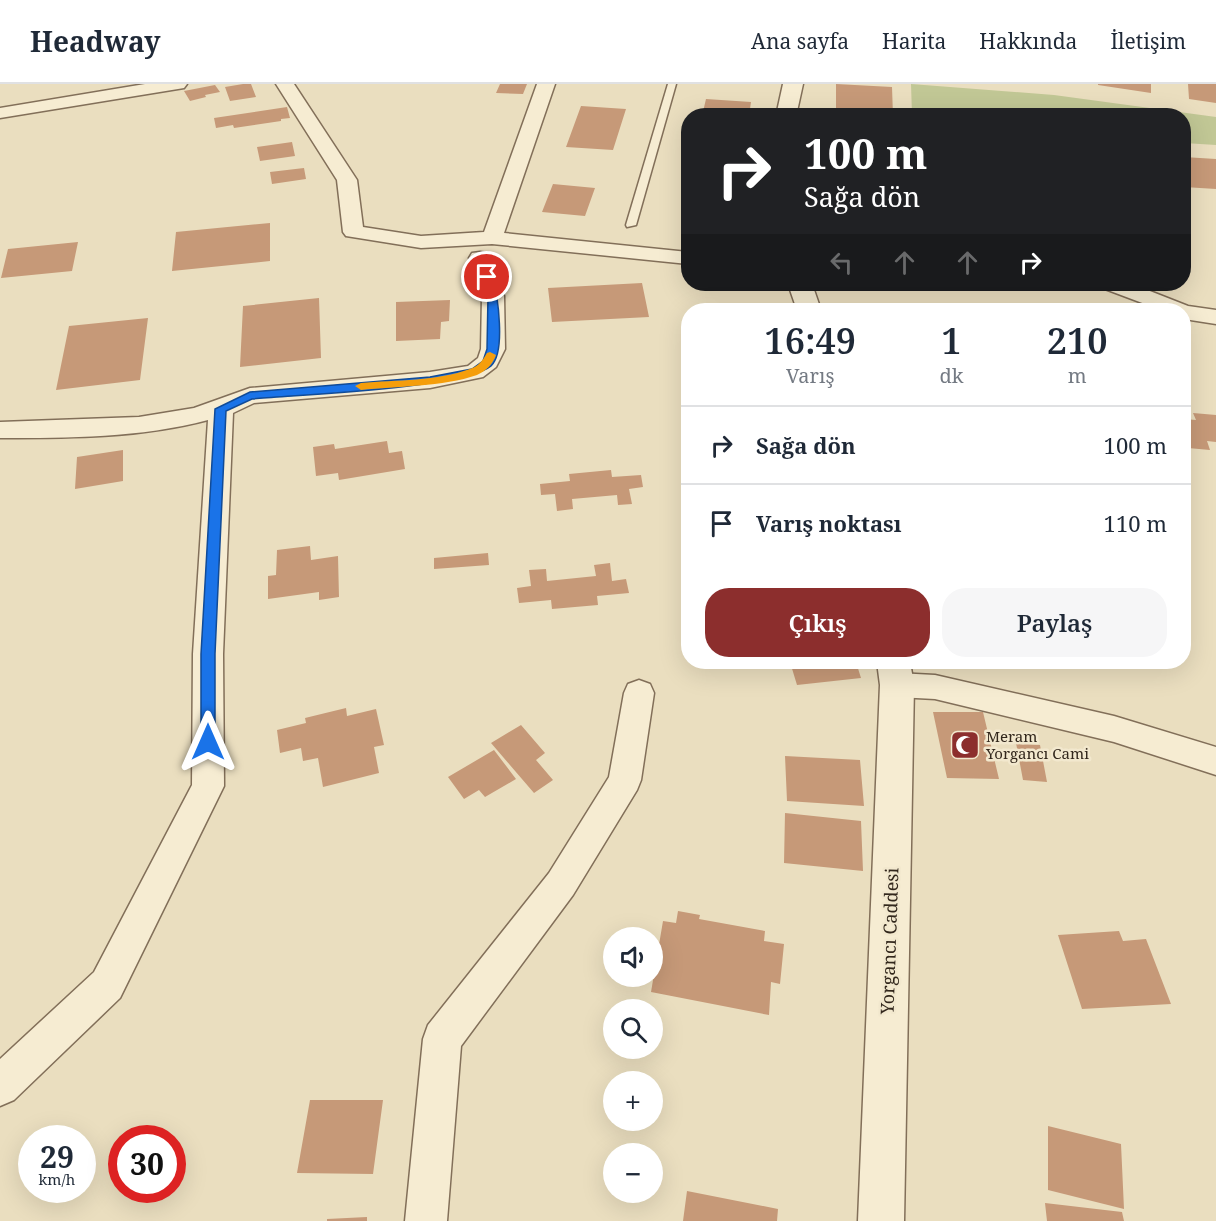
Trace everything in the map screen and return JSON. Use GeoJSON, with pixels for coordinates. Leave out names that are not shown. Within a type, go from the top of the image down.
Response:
{"type":"FeatureCollection","features":[{"type":"Feature","properties":{"kind":"street"},"geometry":{"type":"LineString","coordinates":[[0,112],[178,84]]}},
{"type":"Feature","properties":{"kind":"street"},"geometry":{"type":"LineString","coordinates":[[285,84],[347,180],[353,232],[486,248],[681,258]]}},
{"type":"Feature","properties":{"kind":"street"},"geometry":{"type":"LineString","coordinates":[[0,430],[113,429],[194,417],[221,409],[250,396],[430,380],[475,372],[488,363],[493,349],[493,296],[486,248],[546,84]]}},
{"type":"Feature","properties":{"kind":"street"},"geometry":{"type":"LineString","coordinates":[[788,108],[794,84]]}},
{"type":"Feature","properties":{"kind":"street"},"geometry":{"type":"LineString","coordinates":[[1131,291],[1161,303]]}},
{"type":"Feature","properties":{"kind":"street"},"geometry":{"type":"LineString","coordinates":[[1191,313],[1216,317]]}},
{"type":"Feature","properties":{"kind":"street"},"geometry":{"type":"LineString","coordinates":[[0,1086],[107,985],[208,786],[208,654],[221,409]]}},
{"type":"Feature","properties":{"kind":"street"},"geometry":{"type":"LineString","coordinates":[[895,673],[935,687],[1103,726],[1216,761]]}},
{"type":"Feature","properties":{"kind":"street","name":"Yorgancı Caddesi"},"geometry":{"type":"LineString","coordinates":[[881,1221],[895,673]]}},
{"type":"Feature","properties":{"kind":"street"},"geometry":{"type":"LineString","coordinates":[[426,1221],[442,1039],[561,884],[625,780],[639,693]]}},
{"type":"Feature","properties":{"kind":"lane"},"geometry":{"type":"LineString","coordinates":[[631,225],[672,84]]}},
{"type":"Feature","properties":{"kind":"green space"},"geometry":{"type":"Polygon","coordinates":[[[911,84],[1054,95],[1150,108],[912,108],[911,84]]]}},
{"type":"Feature","properties":{"kind":"green space"},"geometry":{"type":"Polygon","coordinates":[[[1191,114],[1216,117],[1216,145],[1191,143],[1191,114]]]}},
{"type":"Feature","properties":{"kind":"building"},"geometry":{"type":"Polygon","coordinates":[[[251,84],[256,97],[230,101],[225,87],[251,84]]]}},
{"type":"Feature","properties":{"kind":"building"},"geometry":{"type":"Polygon","coordinates":[[[500,84],[527,84],[523,94],[496,93],[500,84]]]}},
{"type":"Feature","properties":{"kind":"building"},"geometry":{"type":"Polygon","coordinates":[[[836,84],[892,87],[893,108],[836,108],[836,84]]]}},
{"type":"Feature","properties":{"kind":"building"},"geometry":{"type":"Polygon","coordinates":[[[1151,84],[1151,93],[1098,85],[1151,84]]]}},
{"type":"Feature","properties":{"kind":"building"},"geometry":{"type":"Polygon","coordinates":[[[1188,84],[1216,84],[1216,103],[1189,99],[1188,84]]]}},
{"type":"Feature","properties":{"kind":"building"},"geometry":{"type":"Polygon","coordinates":[[[215,85],[220,92],[190,101],[184,91],[215,85]]]}},
{"type":"Feature","properties":{"kind":"building"},"geometry":{"type":"Polygon","coordinates":[[[706,99],[751,102],[750,108],[704,108],[706,99]]]}},
{"type":"Feature","properties":{"kind":"building"},"geometry":{"type":"Polygon","coordinates":[[[581,106],[626,109],[613,150],[566,147],[581,106]]]}},
{"type":"Feature","properties":{"kind":"building"},"geometry":{"type":"Polygon","coordinates":[[[287,107],[290,118],[281,119],[281,121],[234,128],[233,125],[216,128],[214,118],[287,107]]]}},
{"type":"Feature","properties":{"kind":"building"},"geometry":{"type":"Polygon","coordinates":[[[292,142],[295,156],[260,161],[257,147],[292,142]]]}},
{"type":"Feature","properties":{"kind":"building"},"geometry":{"type":"Polygon","coordinates":[[[1191,157],[1216,159],[1216,189],[1191,187],[1191,157]]]}},
{"type":"Feature","properties":{"kind":"building"},"geometry":{"type":"Polygon","coordinates":[[[304,168],[306,179],[272,184],[270,172],[304,168]]]}},
{"type":"Feature","properties":{"kind":"building"},"geometry":{"type":"Polygon","coordinates":[[[553,184],[595,188],[585,216],[542,212],[553,184]]]}},
{"type":"Feature","properties":{"kind":"building"},"geometry":{"type":"Polygon","coordinates":[[[270,223],[270,261],[172,271],[176,232],[270,223]]]}},
{"type":"Feature","properties":{"kind":"building"},"geometry":{"type":"Polygon","coordinates":[[[78,242],[72,271],[1,278],[8,249],[78,242]]]}},
{"type":"Feature","properties":{"kind":"building"},"geometry":{"type":"Polygon","coordinates":[[[642,283],[649,317],[552,322],[548,288],[642,283]]]}},
{"type":"Feature","properties":{"kind":"building"},"geometry":{"type":"Polygon","coordinates":[[[319,298],[321,358],[240,367],[243,306],[319,298]]]}},
{"type":"Feature","properties":{"kind":"building"},"geometry":{"type":"Polygon","coordinates":[[[450,300],[449,321],[441,322],[440,339],[396,341],[396,302],[450,300]]]}},
{"type":"Feature","properties":{"kind":"building"},"geometry":{"type":"Polygon","coordinates":[[[148,318],[140,380],[56,390],[69,326],[148,318]]]}},
{"type":"Feature","properties":{"kind":"building"},"geometry":{"type":"Polygon","coordinates":[[[1193,413],[1216,415],[1216,442],[1207,441],[1210,450],[1191,448],[1191,420],[1196,420],[1193,413]]]}},
{"type":"Feature","properties":{"kind":"building"},"geometry":{"type":"Polygon","coordinates":[[[387,441],[389,453],[402,451],[405,469],[339,480],[338,473],[316,476],[313,447],[334,444],[335,449],[387,441]]]}},
{"type":"Feature","properties":{"kind":"building"},"geometry":{"type":"Polygon","coordinates":[[[123,450],[123,481],[75,489],[77,457],[123,450]]]}},
{"type":"Feature","properties":{"kind":"building"},"geometry":{"type":"Polygon","coordinates":[[[611,470],[612,477],[641,475],[643,487],[629,489],[632,504],[618,505],[617,495],[572,499],[573,509],[557,511],[555,494],[541,495],[540,484],[570,481],[569,474],[611,470]]]}},
{"type":"Feature","properties":{"kind":"building"},"geometry":{"type":"Polygon","coordinates":[[[310,546],[311,560],[338,556],[339,597],[319,600],[319,592],[268,599],[268,576],[276,575],[277,550],[310,546]]]}},
{"type":"Feature","properties":{"kind":"building"},"geometry":{"type":"Polygon","coordinates":[[[488,553],[489,565],[434,569],[434,558],[488,553]]]}},
{"type":"Feature","properties":{"kind":"building"},"geometry":{"type":"Polygon","coordinates":[[[610,563],[612,581],[626,579],[629,593],[597,596],[598,605],[552,609],[551,600],[519,603],[517,588],[531,586],[529,570],[546,569],[547,581],[596,576],[594,565],[610,563]]]}},
{"type":"Feature","properties":{"kind":"building"},"geometry":{"type":"Polygon","coordinates":[[[792,669],[858,669],[861,678],[797,685],[792,669]]]}},
{"type":"Feature","properties":{"kind":"building"},"geometry":{"type":"Polygon","coordinates":[[[346,708],[347,716],[376,709],[384,745],[374,747],[379,773],[323,787],[318,758],[303,761],[301,748],[280,753],[277,730],[306,723],[305,718],[346,708]]]}},
{"type":"Feature","properties":{"kind":"building","name":"Meram Yorgancı Cami"},"geometry":{"type":"Polygon","coordinates":[[[933,712],[983,712],[999,779],[947,778],[933,712]]]}},
{"type":"Feature","properties":{"kind":"building"},"geometry":{"type":"Polygon","coordinates":[[[521,725],[545,753],[536,760],[553,780],[534,793],[491,743],[521,725]]]}},
{"type":"Feature","properties":{"kind":"building"},"geometry":{"type":"Polygon","coordinates":[[[1016,743],[1040,745],[1047,782],[1023,780],[1016,743]]]}},
{"type":"Feature","properties":{"kind":"building"},"geometry":{"type":"Polygon","coordinates":[[[494,750],[516,779],[485,797],[479,790],[464,799],[448,777],[494,750]]]}},
{"type":"Feature","properties":{"kind":"building"},"geometry":{"type":"Polygon","coordinates":[[[785,756],[860,760],[864,806],[787,801],[785,756]]]}},
{"type":"Feature","properties":{"kind":"building"},"geometry":{"type":"Polygon","coordinates":[[[785,813],[861,821],[863,871],[784,863],[785,813]]]}},
{"type":"Feature","properties":{"kind":"building"},"geometry":{"type":"Polygon","coordinates":[[[678,911],[700,915],[699,919],[765,931],[764,941],[784,944],[780,984],[771,982],[769,1015],[651,992],[652,987],[663,987],[663,921],[676,923],[678,911]]]}},
{"type":"Feature","properties":{"kind":"building"},"geometry":{"type":"Polygon","coordinates":[[[1119,931],[1123,941],[1146,939],[1171,1004],[1082,1009],[1058,935],[1119,931]]]}},
{"type":"Feature","properties":{"kind":"building"},"geometry":{"type":"Polygon","coordinates":[[[310,1100],[383,1100],[373,1174],[297,1173],[310,1100]]]}},
{"type":"Feature","properties":{"kind":"building"},"geometry":{"type":"Polygon","coordinates":[[[1048,1126],[1121,1144],[1124,1209],[1048,1190],[1048,1126]]]}},
{"type":"Feature","properties":{"kind":"building"},"geometry":{"type":"Polygon","coordinates":[[[687,1191],[778,1209],[777,1221],[683,1221],[687,1191]]]}},
{"type":"Feature","properties":{"kind":"building"},"geometry":{"type":"Polygon","coordinates":[[[1045,1203],[1122,1212],[1124,1221],[1047,1221],[1045,1203]]]}},
{"type":"Feature","properties":{"kind":"building"},"geometry":{"type":"Polygon","coordinates":[[[367,1217],[367,1221],[327,1221],[327,1219],[367,1217]]]}},
{"type":"Feature","properties":{"kind":"slow traffic"},"geometry":{"type":"LineString","coordinates":[[361,386],[430,380],[475,372],[488,363],[490,355]]}},
{"type":"Feature","properties":{"kind":"place","name":"Meram Yorgancı Cami"},"geometry":{"type":"Point","coordinates":[965,745]}},
{"type":"Feature","properties":{"kind":"route"},"geometry":{"type":"LineString","coordinates":[[208,742],[208,654],[221,409],[250,396],[430,380],[475,372],[488,363],[493,349],[493,296],[487,277]]}}]}
